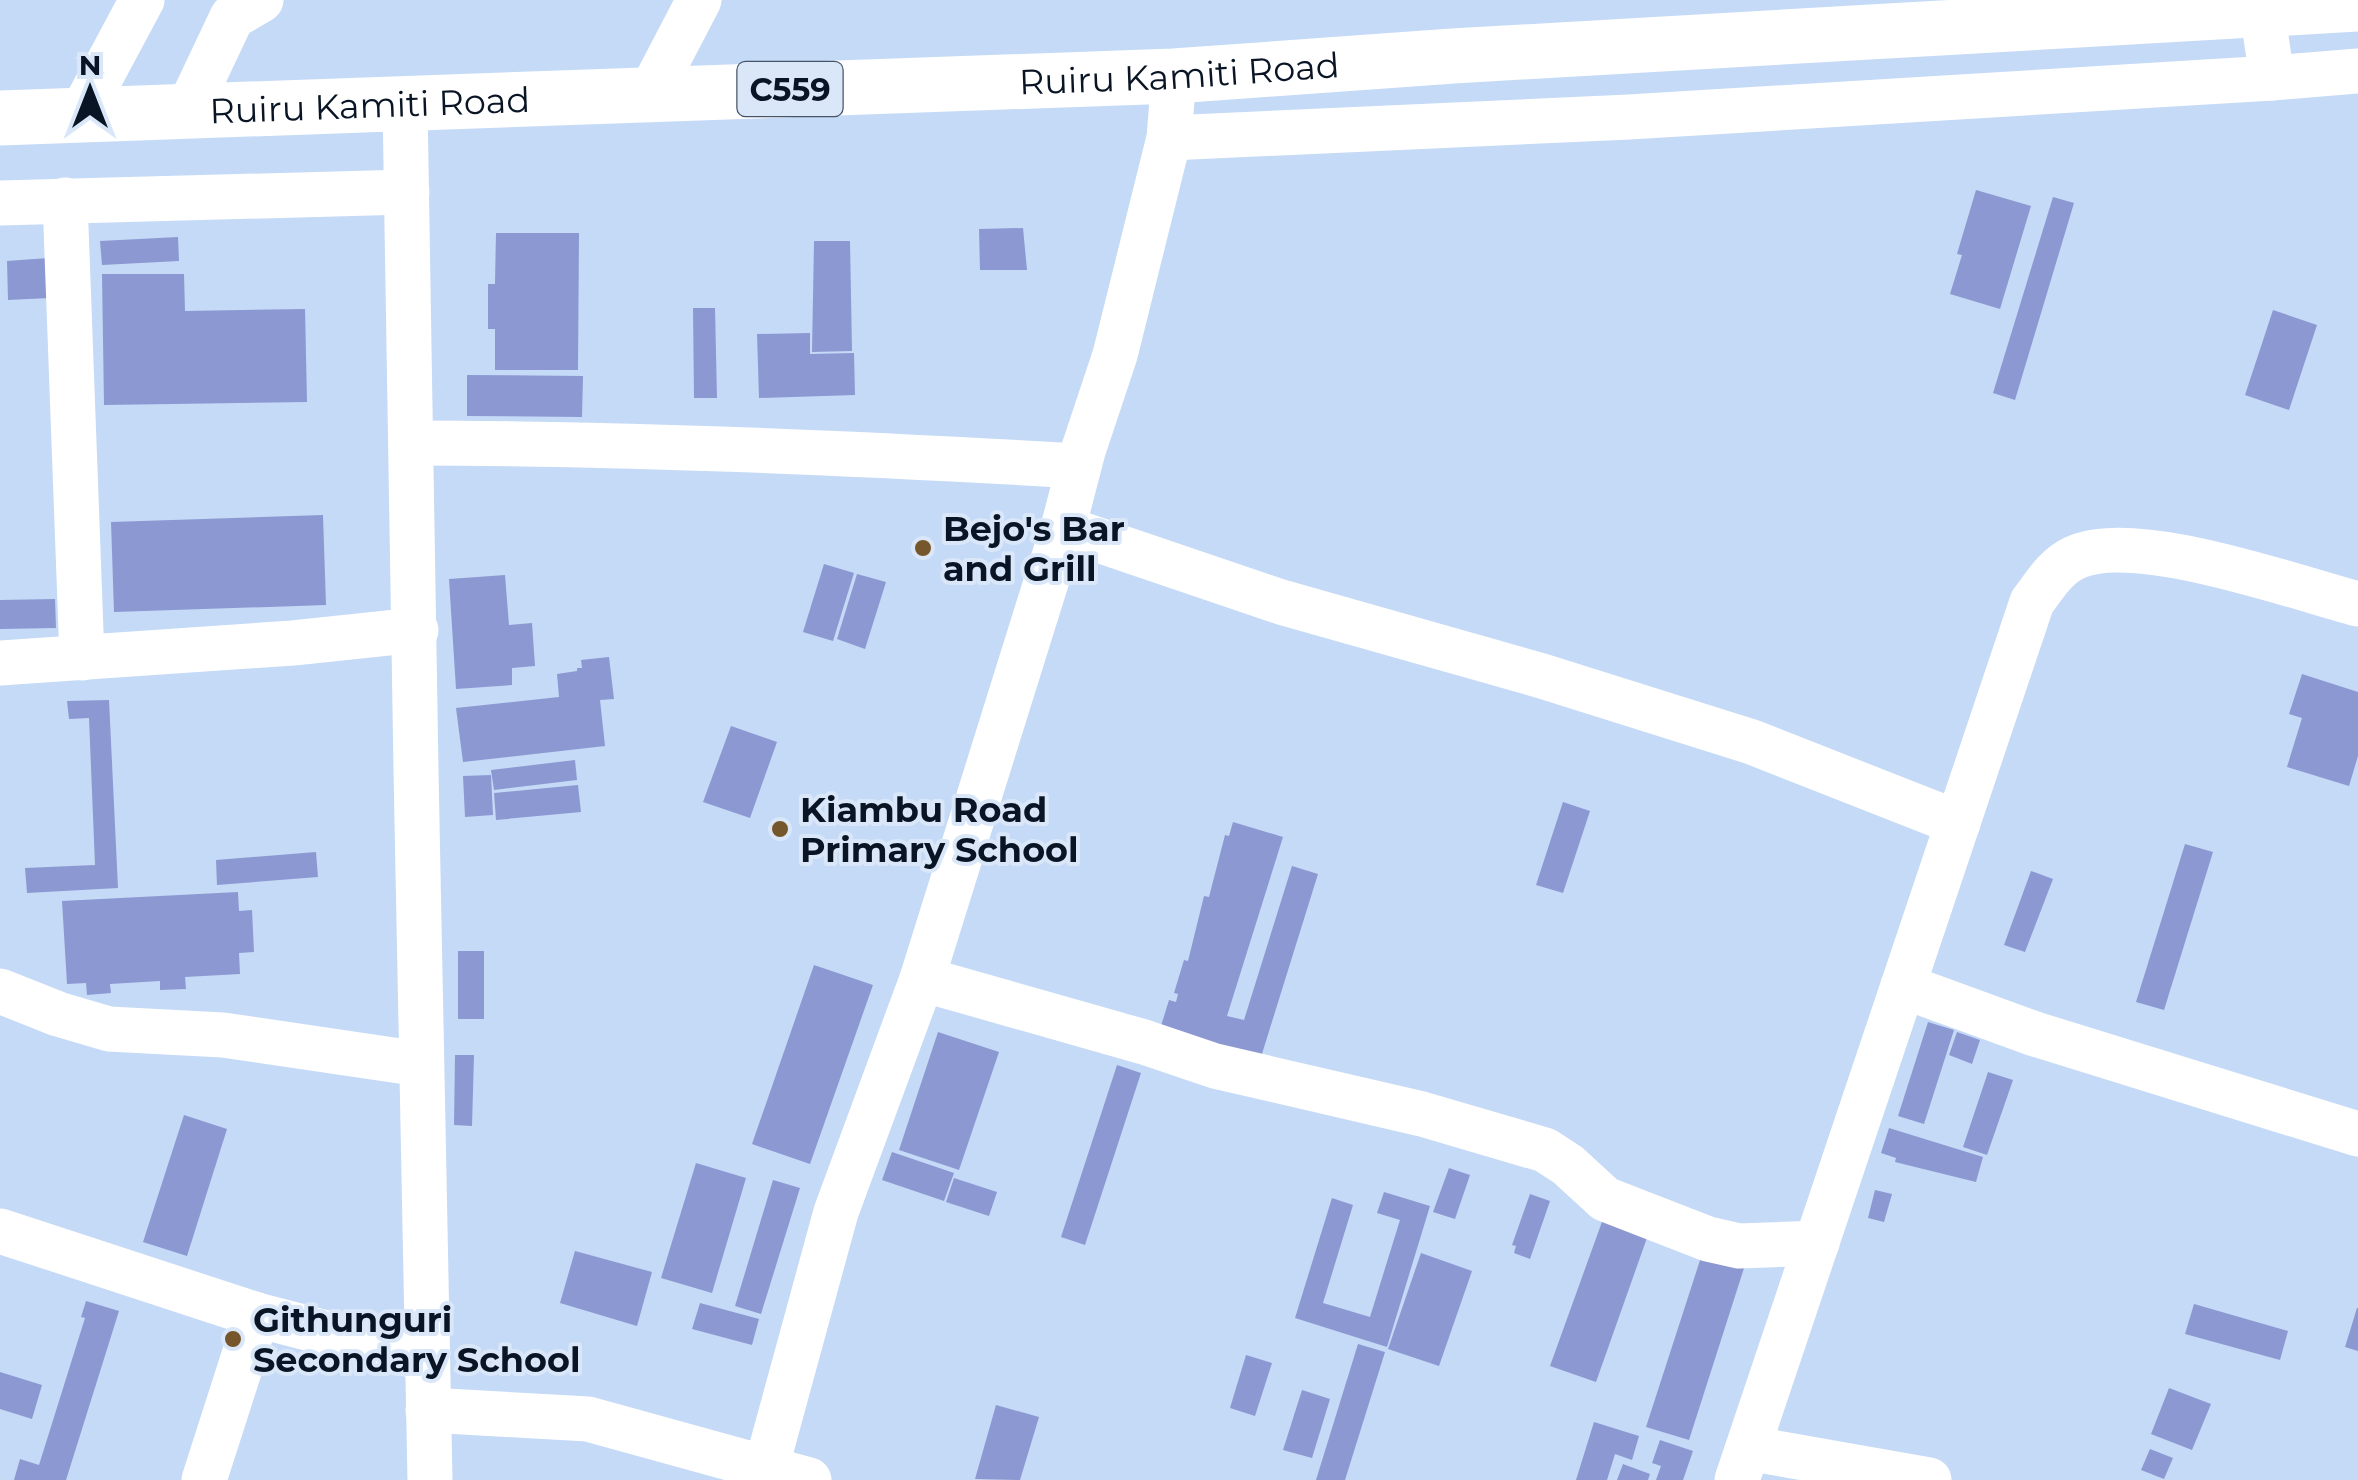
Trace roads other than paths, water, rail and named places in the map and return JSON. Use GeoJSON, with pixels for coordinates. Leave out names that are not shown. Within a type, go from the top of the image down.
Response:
{"type":"FeatureCollection","features":[{"type":"Feature","properties":{"kind":"main road","name":"Ruiru Kamiti Road"},"geometry":{"type":"LineString","coordinates":[[0,118],[1174,76],[1881,16],[2262,10],[2358,4]]}},
{"type":"Feature","properties":{"kind":"street"},"geometry":{"type":"LineString","coordinates":[[81,114],[142,0]]}},
{"type":"Feature","properties":{"kind":"street"},"geometry":{"type":"LineString","coordinates":[[188,110],[232,17],[261,0]]}},
{"type":"Feature","properties":{"kind":"street"},"geometry":{"type":"LineString","coordinates":[[650,94],[695,2]]}},
{"type":"Feature","properties":{"kind":"street"},"geometry":{"type":"LineString","coordinates":[[2262,10],[2272,78]]}},
{"type":"Feature","properties":{"kind":"street"},"geometry":{"type":"LineString","coordinates":[[1169,138],[1629,117],[2358,72]]}},
{"type":"Feature","properties":{"kind":"street"},"geometry":{"type":"LineString","coordinates":[[766,1468],[836,1212],[922,979],[1063,528],[1078,466],[1116,355],[1169,138],[1174,76]]}},
{"type":"Feature","properties":{"kind":"street"},"geometry":{"type":"LineString","coordinates":[[405,104],[430,1480]]}},
{"type":"Feature","properties":{"kind":"street"},"geometry":{"type":"LineString","coordinates":[[0,204],[406,192]]}},
{"type":"Feature","properties":{"kind":"street"},"geometry":{"type":"LineString","coordinates":[[65,200],[82,658]]}},
{"type":"Feature","properties":{"kind":"street"},"geometry":{"type":"LineString","coordinates":[[411,443],[588,443],[832,451],[1078,466]]}},
{"type":"Feature","properties":{"kind":"street"},"geometry":{"type":"LineString","coordinates":[[1063,528],[1281,602],[1542,676],[1752,742],[1958,823]]}},
{"type":"Feature","properties":{"kind":"street"},"geometry":{"type":"LineString","coordinates":[[1929,1480],[1743,1464],[2032,602],[2057,568],[2076,557],[2097,550],[2128,550],[2176,555],[2358,604]]}},
{"type":"Feature","properties":{"kind":"street"},"geometry":{"type":"LineString","coordinates":[[0,663],[416,630]]}},
{"type":"Feature","properties":{"kind":"street"},"geometry":{"type":"LineString","coordinates":[[922,979],[1215,1066],[1422,1114],[1545,1150],[1605,1199],[1708,1240],[1739,1246],[1818,1243]]}},
{"type":"Feature","properties":{"kind":"street"},"geometry":{"type":"LineString","coordinates":[[1904,986],[2035,1034],[2358,1134]]}},
{"type":"Feature","properties":{"kind":"street"},"geometry":{"type":"LineString","coordinates":[[0,991],[109,1029],[222,1035],[420,1064]]}},
{"type":"Feature","properties":{"kind":"street"},"geometry":{"type":"LineString","coordinates":[[0,1231],[257,1315],[427,1359]]}},
{"type":"Feature","properties":{"kind":"street"},"geometry":{"type":"LineString","coordinates":[[204,1480],[257,1315]]}},
{"type":"Feature","properties":{"kind":"street"},"geometry":{"type":"LineString","coordinates":[[428,1410],[588,1419],[808,1480]]}},
{"type":"Feature","properties":{"kind":"place","name":"Bejo's Bar and Grill"},"geometry":{"type":"Point","coordinates":[923,548]}},
{"type":"Feature","properties":{"kind":"place","name":"Kiambu Road Primary School"},"geometry":{"type":"Point","coordinates":[780,829]}},
{"type":"Feature","properties":{"kind":"place","name":"Githunguri Secondary School"},"geometry":{"type":"Point","coordinates":[233,1339]}}]}
